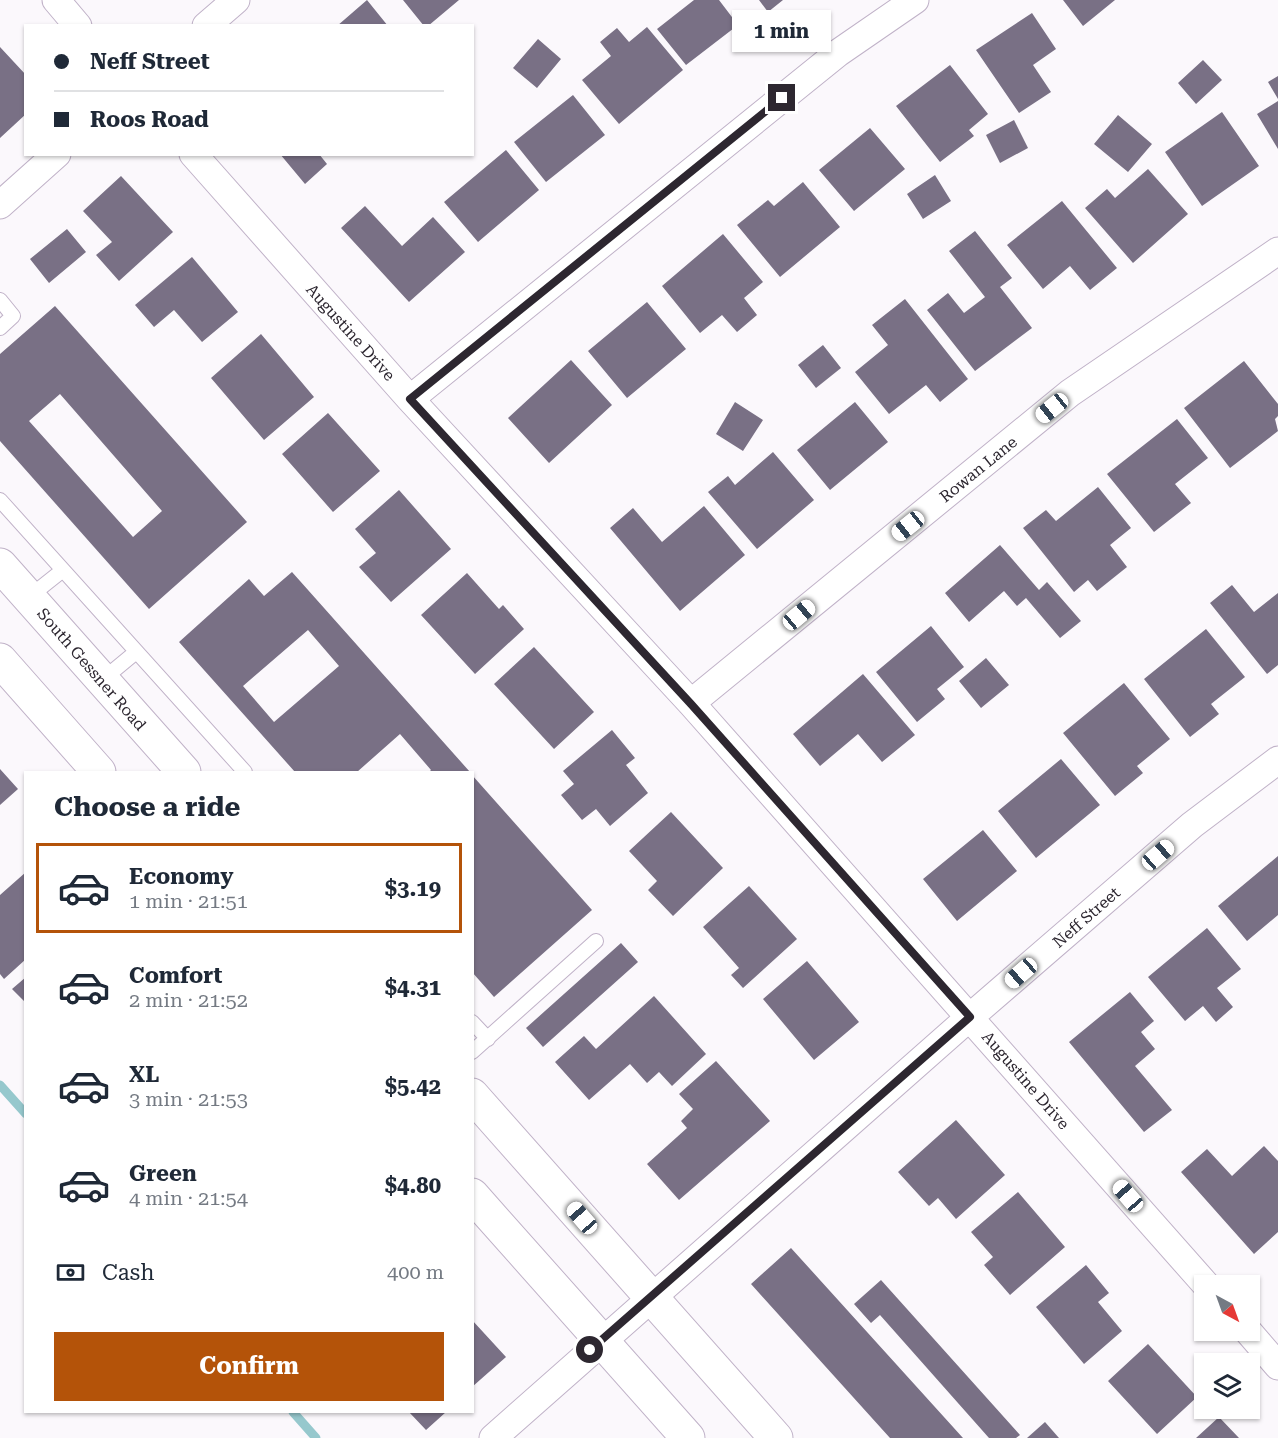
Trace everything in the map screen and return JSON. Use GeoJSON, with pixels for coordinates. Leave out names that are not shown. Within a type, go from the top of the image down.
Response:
{"type":"FeatureCollection","features":[{"type":"Feature","properties":{"kind":"main road","name":"South Gessner Road"},"geometry":{"type":"LineString","coordinates":[[0,565],[183,771]]}},
{"type":"Feature","properties":{"kind":"main road"},"geometry":{"type":"LineString","coordinates":[[0,660],[98,771]]}},
{"type":"Feature","properties":{"kind":"main road"},"geometry":{"type":"LineString","coordinates":[[474,1097],[776,1438]]}},
{"type":"Feature","properties":{"kind":"main road"},"geometry":{"type":"LineString","coordinates":[[474,1197],[688,1438]]}},
{"type":"Feature","properties":{"kind":"street"},"geometry":{"type":"LineString","coordinates":[[56,0],[76,24]]}},
{"type":"Feature","properties":{"kind":"street"},"geometry":{"type":"LineString","coordinates":[[208,24],[236,0]]}},
{"type":"Feature","properties":{"kind":"street"},"geometry":{"type":"LineString","coordinates":[[410,399],[838,53],[915,0]]}},
{"type":"Feature","properties":{"kind":"street"},"geometry":{"type":"LineString","coordinates":[[0,205],[55,156]]}},
{"type":"Feature","properties":{"kind":"street","name":"Augustine Drive"},"geometry":{"type":"LineString","coordinates":[[195,156],[410,399],[691,704],[1197,1275]]}},
{"type":"Feature","properties":{"kind":"street","name":"Rowan Lane"},"geometry":{"type":"LineString","coordinates":[[691,704],[1070,393],[1278,251]]}},
{"type":"Feature","properties":{"kind":"street","name":"Neff Street"},"geometry":{"type":"LineString","coordinates":[[493,1438],[600,1340],[1192,825],[1278,760]]}},
{"type":"Feature","properties":{"kind":"lane"},"geometry":{"type":"LineString","coordinates":[[0,300],[13,316],[0,327]]}},
{"type":"Feature","properties":{"kind":"lane"},"geometry":{"type":"LineString","coordinates":[[0,500],[244,771]]}},
{"type":"Feature","properties":{"kind":"lane"},"geometry":{"type":"LineString","coordinates":[[29,597],[63,570]]}},
{"type":"Feature","properties":{"kind":"lane"},"geometry":{"type":"LineString","coordinates":[[101,681],[136,652]]}},
{"type":"Feature","properties":{"kind":"lane"},"geometry":{"type":"LineString","coordinates":[[474,1050],[596,941]]}},
{"type":"Feature","properties":{"kind":"lane"},"geometry":{"type":"LineString","coordinates":[[474,1024],[488,1039]]}},
{"type":"Feature","properties":{"kind":"building"},"geometry":{"type":"Polygon","coordinates":[[[367,0],[386,24],[339,24],[367,0]]]}},
{"type":"Feature","properties":{"kind":"building"},"geometry":{"type":"Polygon","coordinates":[[[403,0],[459,0],[430,24],[422,24],[403,0]]]}},
{"type":"Feature","properties":{"kind":"building"},"geometry":{"type":"Polygon","coordinates":[[[694,0],[719,0],[738,25],[686,65],[657,29],[694,0]]]}},
{"type":"Feature","properties":{"kind":"building"},"geometry":{"type":"Polygon","coordinates":[[[759,0],[783,0],[768,12],[759,0]]]}},
{"type":"Feature","properties":{"kind":"building"},"geometry":{"type":"Polygon","coordinates":[[[1063,0],[1115,0],[1083,26],[1063,0]]]}},
{"type":"Feature","properties":{"kind":"building"},"geometry":{"type":"Polygon","coordinates":[[[1032,13],[1056,49],[1033,65],[1051,92],[1019,113],[976,50],[1032,13]]]}},
{"type":"Feature","properties":{"kind":"building"},"geometry":{"type":"Polygon","coordinates":[[[647,27],[683,70],[619,124],[582,80],[611,56],[600,42],[617,28],[629,42],[647,27]]]}},
{"type":"Feature","properties":{"kind":"building"},"geometry":{"type":"Polygon","coordinates":[[[538,39],[561,59],[537,88],[513,68],[538,39]]]}},
{"type":"Feature","properties":{"kind":"building"},"geometry":{"type":"Polygon","coordinates":[[[0,47],[24,73],[24,116],[0,138],[0,47]]]}},
{"type":"Feature","properties":{"kind":"building"},"geometry":{"type":"Polygon","coordinates":[[[1203,60],[1222,80],[1196,104],[1178,83],[1203,60]]]}},
{"type":"Feature","properties":{"kind":"building"},"geometry":{"type":"Polygon","coordinates":[[[950,65],[988,114],[969,130],[974,136],[940,162],[896,106],[950,65]]]}},
{"type":"Feature","properties":{"kind":"building"},"geometry":{"type":"Polygon","coordinates":[[[1278,76],[1278,99],[1268,82],[1278,76]]]}},
{"type":"Feature","properties":{"kind":"building"},"geometry":{"type":"Polygon","coordinates":[[[573,95],[605,135],[546,182],[514,142],[573,95]]]}},
{"type":"Feature","properties":{"kind":"building"},"geometry":{"type":"Polygon","coordinates":[[[1278,101],[1278,149],[1257,114],[1278,101]]]}},
{"type":"Feature","properties":{"kind":"building"},"geometry":{"type":"Polygon","coordinates":[[[1222,112],[1259,166],[1202,206],[1165,152],[1222,112]]]}},
{"type":"Feature","properties":{"kind":"building"},"geometry":{"type":"Polygon","coordinates":[[[1118,115],[1152,144],[1128,172],[1094,144],[1118,115]]]}},
{"type":"Feature","properties":{"kind":"building"},"geometry":{"type":"Polygon","coordinates":[[[1014,120],[1028,148],[1000,163],[986,135],[1014,120]]]}},
{"type":"Feature","properties":{"kind":"building"},"geometry":{"type":"Polygon","coordinates":[[[870,128],[905,169],[854,211],[819,170],[870,128]]]}},
{"type":"Feature","properties":{"kind":"building"},"geometry":{"type":"Polygon","coordinates":[[[506,150],[539,190],[478,242],[444,202],[506,150]]]}},
{"type":"Feature","properties":{"kind":"building"},"geometry":{"type":"Polygon","coordinates":[[[282,156],[321,156],[327,164],[305,184],[282,156]]]}},
{"type":"Feature","properties":{"kind":"building"},"geometry":{"type":"Polygon","coordinates":[[[1148,169],[1188,214],[1133,263],[1085,208],[1107,189],[1115,198],[1148,169]]]}},
{"type":"Feature","properties":{"kind":"building"},"geometry":{"type":"Polygon","coordinates":[[[935,175],[951,201],[923,219],[907,194],[935,175]]]}},
{"type":"Feature","properties":{"kind":"building"},"geometry":{"type":"Polygon","coordinates":[[[121,176],[173,232],[119,281],[96,255],[112,242],[83,211],[121,176]]]}},
{"type":"Feature","properties":{"kind":"building"},"geometry":{"type":"Polygon","coordinates":[[[803,182],[840,227],[780,277],[737,225],[768,200],[774,206],[803,182]]]}},
{"type":"Feature","properties":{"kind":"building"},"geometry":{"type":"Polygon","coordinates":[[[1062,201],[1117,268],[1090,290],[1070,266],[1043,289],[1007,245],[1062,201]]]}},
{"type":"Feature","properties":{"kind":"building"},"geometry":{"type":"Polygon","coordinates":[[[365,206],[402,246],[433,217],[465,252],[409,302],[341,228],[365,206]]]}},
{"type":"Feature","properties":{"kind":"building"},"geometry":{"type":"Polygon","coordinates":[[[67,229],[86,252],[49,283],[30,259],[67,229]]]}},
{"type":"Feature","properties":{"kind":"building"},"geometry":{"type":"Polygon","coordinates":[[[975,231],[1012,278],[1000,287],[1032,328],[975,371],[927,310],[948,293],[964,313],[985,297],[949,251],[975,231]]]}},
{"type":"Feature","properties":{"kind":"building"},"geometry":{"type":"Polygon","coordinates":[[[723,234],[763,282],[744,298],[757,315],[737,332],[722,315],[700,333],[662,286],[723,234]]]}},
{"type":"Feature","properties":{"kind":"building"},"geometry":{"type":"Polygon","coordinates":[[[192,257],[238,312],[202,342],[174,310],[154,327],[135,305],[192,257]]]}},
{"type":"Feature","properties":{"kind":"building"},"geometry":{"type":"Polygon","coordinates":[[[905,299],[968,379],[940,402],[926,385],[889,414],[855,372],[888,345],[872,325],[905,299]]]}},
{"type":"Feature","properties":{"kind":"building"},"geometry":{"type":"Polygon","coordinates":[[[647,302],[686,349],[627,398],[588,351],[647,302]]]}},
{"type":"Feature","properties":{"kind":"building"},"geometry":{"type":"Polygon","coordinates":[[[55,306],[247,522],[149,609],[0,441],[0,354],[55,306]],[[60,394],[29,421],[133,537],[162,511],[60,394]]]}},
{"type":"Feature","properties":{"kind":"building"},"geometry":{"type":"Polygon","coordinates":[[[261,334],[314,397],[264,440],[211,378],[261,334]]]}},
{"type":"Feature","properties":{"kind":"building"},"geometry":{"type":"Polygon","coordinates":[[[823,345],[841,368],[816,388],[798,365],[823,345]]]}},
{"type":"Feature","properties":{"kind":"building"},"geometry":{"type":"Polygon","coordinates":[[[571,360],[612,405],[549,463],[508,418],[571,360]]]}},
{"type":"Feature","properties":{"kind":"building"},"geometry":{"type":"Polygon","coordinates":[[[1244,361],[1278,404],[1278,416],[1275,419],[1278,431],[1230,468],[1184,408],[1244,361]]]}},
{"type":"Feature","properties":{"kind":"building"},"geometry":{"type":"Polygon","coordinates":[[[735,402],[763,420],[743,451],[716,434],[735,402]]]}},
{"type":"Feature","properties":{"kind":"building"},"geometry":{"type":"Polygon","coordinates":[[[855,402],[888,442],[830,490],[797,450],[855,402]]]}},
{"type":"Feature","properties":{"kind":"building"},"geometry":{"type":"Polygon","coordinates":[[[328,413],[380,471],[333,512],[282,454],[328,413]]]}},
{"type":"Feature","properties":{"kind":"building"},"geometry":{"type":"Polygon","coordinates":[[[1177,419],[1208,458],[1175,484],[1191,503],[1154,532],[1107,474],[1177,419]]]}},
{"type":"Feature","properties":{"kind":"building"},"geometry":{"type":"Polygon","coordinates":[[[773,452],[814,500],[757,549],[708,492],[728,476],[735,485],[773,452]]]}},
{"type":"Feature","properties":{"kind":"building"},"geometry":{"type":"Polygon","coordinates":[[[1098,487],[1131,528],[1110,545],[1127,567],[1097,591],[1088,580],[1074,592],[1023,528],[1046,510],[1056,521],[1098,487]]]}},
{"type":"Feature","properties":{"kind":"building"},"geometry":{"type":"Polygon","coordinates":[[[399,490],[451,549],[391,602],[359,567],[376,553],[355,529],[399,490]]]}},
{"type":"Feature","properties":{"kind":"building"},"geometry":{"type":"Polygon","coordinates":[[[704,506],[745,555],[680,611],[610,528],[633,508],[662,542],[704,506]]]}},
{"type":"Feature","properties":{"kind":"building"},"geometry":{"type":"Polygon","coordinates":[[[1000,545],[1039,590],[1047,582],[1081,621],[1060,638],[1026,598],[1017,606],[1004,591],[969,622],[945,593],[1000,545]]]}},
{"type":"Feature","properties":{"kind":"building"},"geometry":{"type":"Polygon","coordinates":[[[292,572],[469,771],[430,771],[400,734],[358,771],[294,771],[179,642],[249,579],[264,596],[292,572]],[[308,630],[243,686],[274,722],[339,666],[308,630]]]}},
{"type":"Feature","properties":{"kind":"building"},"geometry":{"type":"Polygon","coordinates":[[[467,573],[499,609],[503,605],[524,629],[475,674],[421,615],[467,573]]]}},
{"type":"Feature","properties":{"kind":"building"},"geometry":{"type":"Polygon","coordinates":[[[1232,585],[1254,612],[1278,593],[1278,665],[1267,674],[1210,603],[1232,585]]]}},
{"type":"Feature","properties":{"kind":"building"},"geometry":{"type":"Polygon","coordinates":[[[931,626],[964,667],[937,689],[945,699],[917,722],[876,672],[931,626]]]}},
{"type":"Feature","properties":{"kind":"building"},"geometry":{"type":"Polygon","coordinates":[[[1206,629],[1245,677],[1211,704],[1219,714],[1190,737],[1144,679],[1206,629]]]}},
{"type":"Feature","properties":{"kind":"building"},"geometry":{"type":"Polygon","coordinates":[[[534,647],[594,712],[554,749],[494,684],[534,647]]]}},
{"type":"Feature","properties":{"kind":"building"},"geometry":{"type":"Polygon","coordinates":[[[986,658],[1009,685],[981,708],[959,681],[986,658]]]}},
{"type":"Feature","properties":{"kind":"building"},"geometry":{"type":"Polygon","coordinates":[[[863,674],[915,735],[882,762],[858,734],[820,766],[793,734],[863,674]]]}},
{"type":"Feature","properties":{"kind":"building"},"geometry":{"type":"Polygon","coordinates":[[[1124,683],[1170,739],[1137,766],[1143,773],[1115,796],[1063,733],[1124,683]]]}},
{"type":"Feature","properties":{"kind":"building"},"geometry":{"type":"Polygon","coordinates":[[[612,730],[635,758],[626,765],[648,793],[610,826],[596,809],[582,820],[561,795],[574,784],[563,771],[612,730]]]}},
{"type":"Feature","properties":{"kind":"building"},"geometry":{"type":"Polygon","coordinates":[[[1061,759],[1100,805],[1036,858],[998,811],[1061,759]]]}},
{"type":"Feature","properties":{"kind":"building"},"geometry":{"type":"Polygon","coordinates":[[[0,769],[18,789],[0,805],[0,769]]]}},
{"type":"Feature","properties":{"kind":"building"},"geometry":{"type":"Polygon","coordinates":[[[474,777],[592,910],[494,997],[474,974],[474,777]]]}},
{"type":"Feature","properties":{"kind":"building"},"geometry":{"type":"Polygon","coordinates":[[[671,812],[723,868],[673,916],[648,890],[657,881],[629,851],[671,812]]]}},
{"type":"Feature","properties":{"kind":"building"},"geometry":{"type":"Polygon","coordinates":[[[983,830],[1017,871],[957,921],[923,879],[983,830]]]}},
{"type":"Feature","properties":{"kind":"building"},"geometry":{"type":"Polygon","coordinates":[[[1278,856],[1278,915],[1247,941],[1218,906],[1278,856]]]}},
{"type":"Feature","properties":{"kind":"building"},"geometry":{"type":"Polygon","coordinates":[[[24,874],[24,961],[4,979],[0,974],[0,895],[24,874]]]}},
{"type":"Feature","properties":{"kind":"building"},"geometry":{"type":"Polygon","coordinates":[[[749,886],[797,939],[743,988],[731,975],[739,968],[703,927],[749,886]]]}},
{"type":"Feature","properties":{"kind":"building"},"geometry":{"type":"Polygon","coordinates":[[[1207,928],[1241,969],[1217,988],[1233,1007],[1216,1022],[1203,1006],[1185,1021],[1148,977],[1207,928]]]}},
{"type":"Feature","properties":{"kind":"building"},"geometry":{"type":"Polygon","coordinates":[[[621,943],[638,962],[543,1047],[526,1028],[621,943]]]}},
{"type":"Feature","properties":{"kind":"building"},"geometry":{"type":"Polygon","coordinates":[[[807,961],[859,1022],[814,1060],[763,999],[807,961]]]}},
{"type":"Feature","properties":{"kind":"building"},"geometry":{"type":"Polygon","coordinates":[[[24,979],[24,1001],[12,989],[24,979]]]}},
{"type":"Feature","properties":{"kind":"building"},"geometry":{"type":"Polygon","coordinates":[[[1130,992],[1154,1021],[1141,1032],[1155,1049],[1135,1066],[1172,1110],[1144,1132],[1069,1042],[1130,992]]]}},
{"type":"Feature","properties":{"kind":"building"},"geometry":{"type":"Polygon","coordinates":[[[654,996],[706,1054],[672,1086],[659,1072],[647,1083],[630,1064],[589,1100],[555,1062],[584,1036],[596,1049],[654,996]]]}},
{"type":"Feature","properties":{"kind":"building"},"geometry":{"type":"Polygon","coordinates":[[[716,1061],[770,1121],[679,1200],[647,1164],[687,1128],[681,1121],[693,1109],[679,1094],[716,1061]]]}},
{"type":"Feature","properties":{"kind":"building"},"geometry":{"type":"Polygon","coordinates":[[[956,1120],[1005,1175],[956,1219],[938,1198],[929,1206],[898,1172],[956,1120]]]}},
{"type":"Feature","properties":{"kind":"building"},"geometry":{"type":"Polygon","coordinates":[[[1264,1146],[1278,1161],[1278,1232],[1254,1254],[1181,1172],[1207,1149],[1232,1176],[1264,1146]]]}},
{"type":"Feature","properties":{"kind":"building"},"geometry":{"type":"Polygon","coordinates":[[[1018,1192],[1065,1247],[1010,1295],[984,1265],[993,1257],[971,1232],[1018,1192]]]}},
{"type":"Feature","properties":{"kind":"building"},"geometry":{"type":"Polygon","coordinates":[[[791,1248],[963,1438],[890,1438],[751,1284],[791,1248]]]}},
{"type":"Feature","properties":{"kind":"building"},"geometry":{"type":"Polygon","coordinates":[[[1086,1265],[1109,1293],[1098,1302],[1122,1331],[1084,1364],[1036,1307],[1086,1265]]]}},
{"type":"Feature","properties":{"kind":"building"},"geometry":{"type":"Polygon","coordinates":[[[881,1280],[1020,1435],[1016,1438],[989,1438],[880,1315],[871,1323],[854,1304],[881,1280]]]}},
{"type":"Feature","properties":{"kind":"building"},"geometry":{"type":"Polygon","coordinates":[[[474,1322],[506,1357],[474,1385],[474,1322]]]}},
{"type":"Feature","properties":{"kind":"building"},"geometry":{"type":"Polygon","coordinates":[[[1148,1344],[1194,1394],[1194,1400],[1157,1434],[1108,1381],[1148,1344]]]}},
{"type":"Feature","properties":{"kind":"building"},"geometry":{"type":"Polygon","coordinates":[[[410,1413],[445,1413],[426,1430],[410,1413]]]}},
{"type":"Feature","properties":{"kind":"building"},"geometry":{"type":"Polygon","coordinates":[[[1217,1419],[1221,1419],[1239,1438],[1196,1438],[1217,1419]]]}},
{"type":"Feature","properties":{"kind":"building"},"geometry":{"type":"Polygon","coordinates":[[[1045,1422],[1059,1438],[1027,1438],[1045,1422]]]}},
{"type":"Feature","properties":{"kind":"waterway"},"geometry":{"type":"LineString","coordinates":[[0,1085],[24,1112]]}},
{"type":"Feature","properties":{"kind":"waterway"},"geometry":{"type":"LineString","coordinates":[[294,1413],[316,1438]]}},
{"type":"Feature","properties":{"kind":"route"},"geometry":{"type":"LineString","coordinates":[[590,1350],[970,1017],[691,704],[410,399],[782,98]]}}]}
